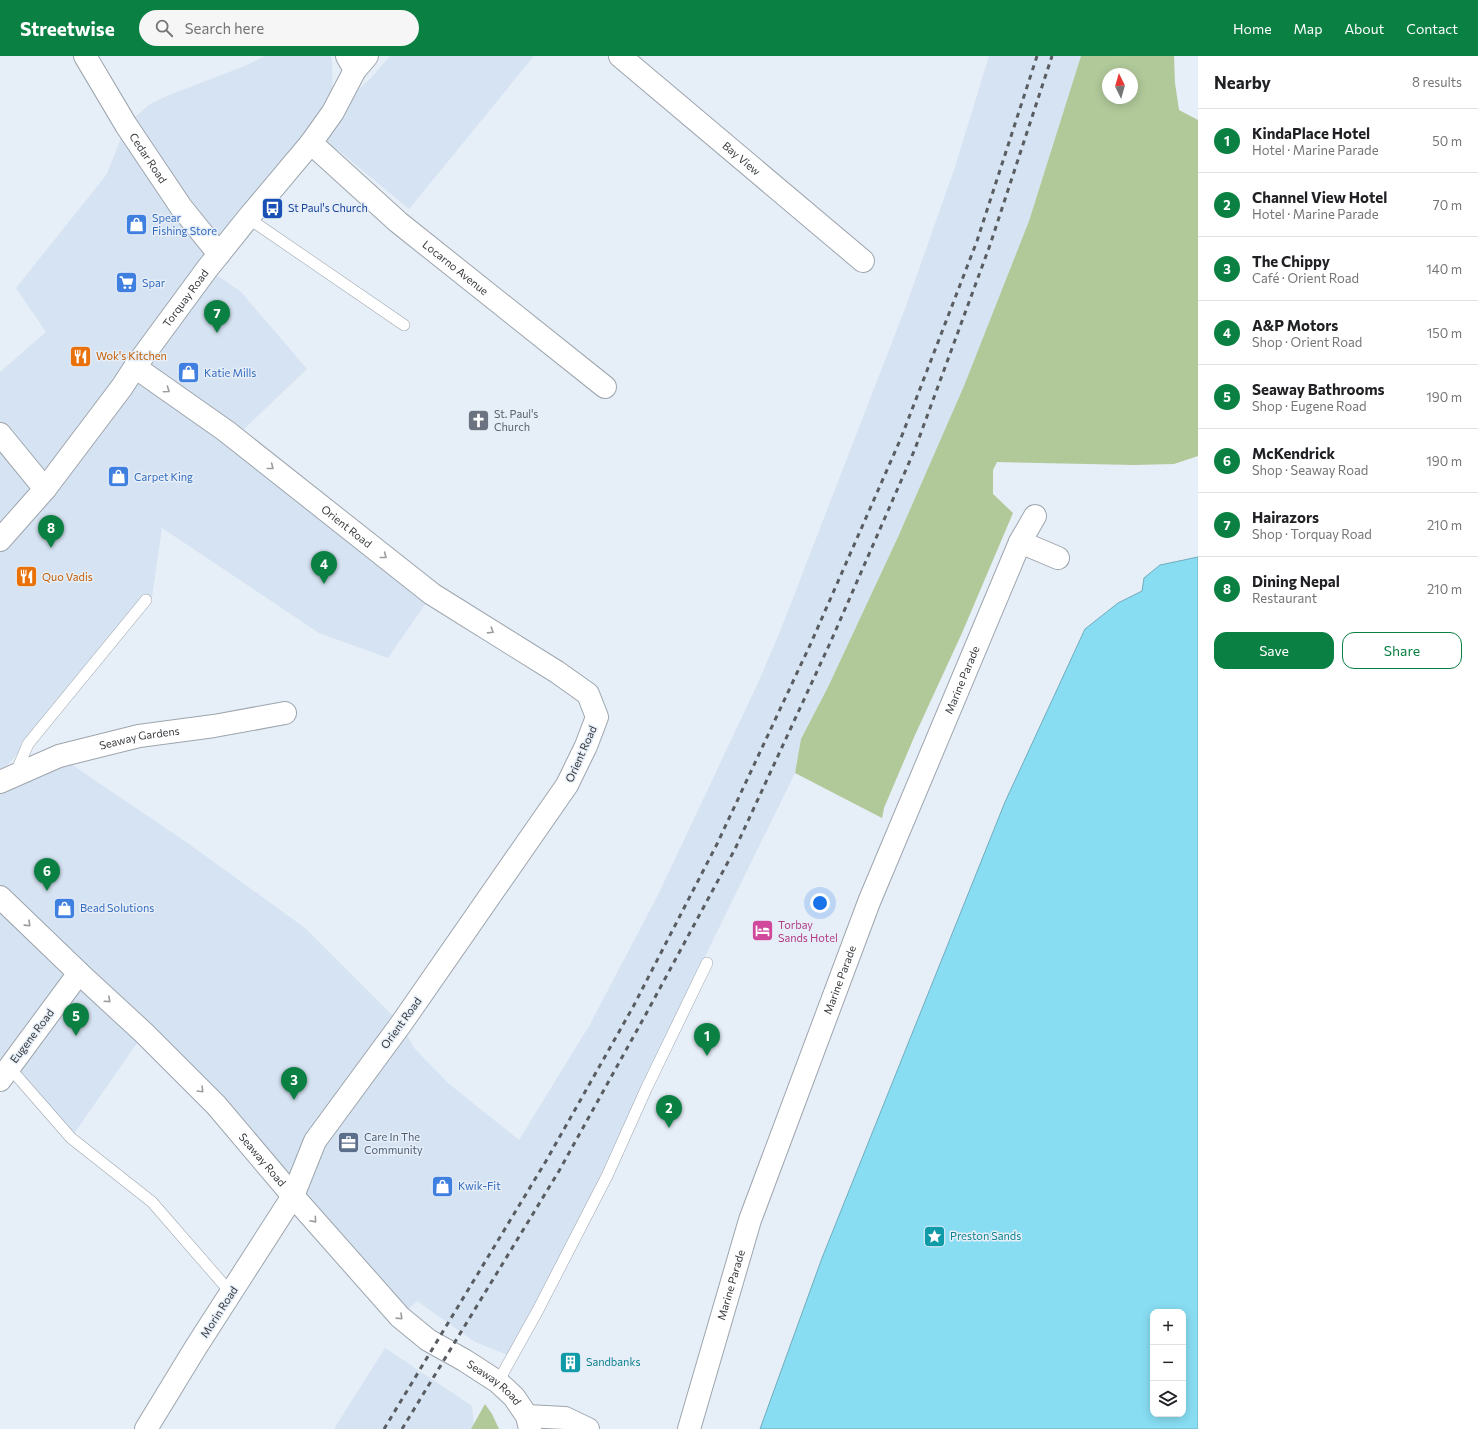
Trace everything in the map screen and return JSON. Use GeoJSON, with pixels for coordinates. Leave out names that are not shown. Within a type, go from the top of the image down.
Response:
{"type":"FeatureCollection","features":[{"type":"Feature","properties":{"kind":"street","name":"Cedar Road"},"geometry":{"type":"LineString","coordinates":[[85,56],[126,125],[181,207],[219,254]]}},
{"type":"Feature","properties":{"kind":"street","name":"Bay View"},"geometry":{"type":"LineString","coordinates":[[620,56],[863,262]]}},
{"type":"Feature","properties":{"kind":"street","name":"Torquay Road"},"geometry":{"type":"LineString","coordinates":[[0,540],[45,489],[219,254],[311,143],[333,112],[357,61]]}},
{"type":"Feature","properties":{"kind":"street","name":"Locarno Avenue"},"geometry":{"type":"LineString","coordinates":[[311,143],[398,222],[605,387]]}},
{"type":"Feature","properties":{"kind":"street","name":"Orient Road"},"geometry":{"type":"LineString","coordinates":[[135,367],[226,432],[432,594],[557,672],[588,694],[597,717],[586,746],[567,786],[401,1024],[315,1141],[293,1196]]}},
{"type":"Feature","properties":{"kind":"street"},"geometry":{"type":"LineString","coordinates":[[0,434],[45,489]]}},
{"type":"Feature","properties":{"kind":"street","name":"Marine Parade"},"geometry":{"type":"LineString","coordinates":[[689,1429],[750,1220],[869,902],[1020,542],[1035,516]]}},
{"type":"Feature","properties":{"kind":"street"},"geometry":{"type":"LineString","coordinates":[[1020,542],[1058,558]]}},
{"type":"Feature","properties":{"kind":"street","name":"Seaway Gardens"},"geometry":{"type":"LineString","coordinates":[[7,778],[59,756],[139,736],[214,726],[285,713]]}},
{"type":"Feature","properties":{"kind":"street","name":"Seaway Road"},"geometry":{"type":"LineString","coordinates":[[0,898],[79,974],[144,1032],[216,1105],[293,1196],[400,1317],[428,1340],[464,1360],[498,1382],[514,1397],[529,1422]]}},
{"type":"Feature","properties":{"kind":"street","name":"Eugene Road"},"geometry":{"type":"LineString","coordinates":[[4,1073],[79,974]]}},
{"type":"Feature","properties":{"kind":"street","name":"Morin Road"},"geometry":{"type":"LineString","coordinates":[[146,1429],[196,1347],[293,1196]]}},
{"type":"Feature","properties":{"kind":"street"},"geometry":{"type":"LineString","coordinates":[[529,1422],[565,1418],[588,1429]]}},
{"type":"Feature","properties":{"kind":"lane"},"geometry":{"type":"LineString","coordinates":[[248,218],[404,325]]}},
{"type":"Feature","properties":{"kind":"lane"},"geometry":{"type":"LineString","coordinates":[[7,778],[28,744],[146,600]]}},
{"type":"Feature","properties":{"kind":"lane"},"geometry":{"type":"LineString","coordinates":[[498,1382],[538,1310],[607,1176],[647,1087],[707,963]]}},
{"type":"Feature","properties":{"kind":"lane"},"geometry":{"type":"LineString","coordinates":[[4,1073],[71,1138],[152,1202],[231,1293]]}},
{"type":"Feature","properties":{"kind":"shaded area"},"geometry":{"type":"Polygon","coordinates":[[[265,56],[331,56],[333,112],[371,78],[390,56],[534,56],[409,209],[339,151],[311,143],[208,269],[241,292],[307,369],[243,430],[227,431],[432,594],[388,658],[319,633],[162,528],[152,597],[0,774],[0,372],[46,332],[16,288],[107,174],[126,125],[150,104],[169,95],[245,66],[265,56]]]}},
{"type":"Feature","properties":{"kind":"shaded area"},"geometry":{"type":"Polygon","coordinates":[[[989,56],[1081,56],[1029,221],[963,390],[898,537],[828,687],[801,739],[795,773],[712,942],[611,1155],[510,1356],[475,1342],[417,1301],[400,1317],[144,1033],[71,1138],[9,1067],[0,1059],[0,782],[59,756],[189,844],[305,928],[401,1024],[414,1048],[448,1083],[519,1140],[589,1026],[658,895],[758,683],[781,629],[906,306],[955,167],[989,56]]]}},
{"type":"Feature","properties":{"kind":"shaded area"},"geometry":{"type":"Polygon","coordinates":[[[385,1348],[472,1406],[474,1425],[471,1429],[334,1429],[385,1348]]]}},
{"type":"Feature","properties":{"kind":"green space"},"geometry":{"type":"Polygon","coordinates":[[[1081,56],[1174,56],[1175,83],[1179,110],[1198,120],[1198,456],[1174,464],[1134,465],[997,462],[993,470],[993,494],[1013,513],[962,633],[915,735],[884,808],[882,818],[795,773],[801,739],[828,687],[898,537],[964,386],[1029,221],[1081,56]]]}},
{"type":"Feature","properties":{"kind":"green space"},"geometry":{"type":"Polygon","coordinates":[[[485,1404],[492,1414],[499,1429],[471,1429],[485,1404]]]}},
{"type":"Feature","properties":{"kind":"water"},"geometry":{"type":"Polygon","coordinates":[[[1198,557],[1198,1429],[760,1429],[822,1258],[1005,802],[1085,629],[1118,603],[1142,591],[1144,578],[1160,565],[1198,557]]]}},
{"type":"Feature","properties":{"kind":"railway"},"geometry":{"type":"LineString","coordinates":[[384,1429],[546,1161],[633,1007],[717,844],[811,643],[901,438],[977,241],[1037,56]]}},
{"type":"Feature","properties":{"kind":"railway"},"geometry":{"type":"LineString","coordinates":[[402,1429],[559,1171],[735,849],[831,641],[915,449],[990,245],[1052,56]]}},
{"type":"Feature","properties":{"kind":"place","name":"St Paul's Church"},"geometry":{"type":"Point","coordinates":[273,208]}},
{"type":"Feature","properties":{"kind":"place","name":"Spear Fishing Store"},"geometry":{"type":"Point","coordinates":[137,224]}},
{"type":"Feature","properties":{"kind":"place","name":"Spar"},"geometry":{"type":"Point","coordinates":[126,283]}},
{"type":"Feature","properties":{"kind":"place","name":"Hairazors"},"geometry":{"type":"Point","coordinates":[217,333]}},
{"type":"Feature","properties":{"kind":"place","name":"Wok's Kitchen"},"geometry":{"type":"Point","coordinates":[81,356]}},
{"type":"Feature","properties":{"kind":"place","name":"Katie Mills"},"geometry":{"type":"Point","coordinates":[188,373]}},
{"type":"Feature","properties":{"kind":"place","name":"St. Paul's Church"},"geometry":{"type":"Point","coordinates":[479,420]}},
{"type":"Feature","properties":{"kind":"place","name":"Carpet King"},"geometry":{"type":"Point","coordinates":[118,477]}},
{"type":"Feature","properties":{"kind":"place","name":"Dining Nepal"},"geometry":{"type":"Point","coordinates":[51,548]}},
{"type":"Feature","properties":{"kind":"place","name":"Quo Vadis"},"geometry":{"type":"Point","coordinates":[27,577]}},
{"type":"Feature","properties":{"kind":"place","name":"A&P Motors"},"geometry":{"type":"Point","coordinates":[324,584]}},
{"type":"Feature","properties":{"kind":"place","name":"McKendrick"},"geometry":{"type":"Point","coordinates":[47,891]}},
{"type":"Feature","properties":{"kind":"place","name":"Bead Solutions"},"geometry":{"type":"Point","coordinates":[65,908]}},
{"type":"Feature","properties":{"kind":"place","name":"Torbay Sands Hotel"},"geometry":{"type":"Point","coordinates":[762,931]}},
{"type":"Feature","properties":{"kind":"place","name":"Seaway Bathrooms"},"geometry":{"type":"Point","coordinates":[76,1036]}},
{"type":"Feature","properties":{"kind":"place","name":"KindaPlace Hotel"},"geometry":{"type":"Point","coordinates":[707,1056]}},
{"type":"Feature","properties":{"kind":"place","name":"The Chippy"},"geometry":{"type":"Point","coordinates":[294,1100]}},
{"type":"Feature","properties":{"kind":"place","name":"Channel View Hotel"},"geometry":{"type":"Point","coordinates":[669,1128]}},
{"type":"Feature","properties":{"kind":"place","name":"Care In The Community"},"geometry":{"type":"Point","coordinates":[349,1143]}},
{"type":"Feature","properties":{"kind":"place","name":"Kwik-Fit"},"geometry":{"type":"Point","coordinates":[443,1186]}},
{"type":"Feature","properties":{"kind":"place","name":"Preston Sands"},"geometry":{"type":"Point","coordinates":[934,1236]}},
{"type":"Feature","properties":{"kind":"place","name":"Sandbanks"},"geometry":{"type":"Point","coordinates":[570,1362]}}]}
